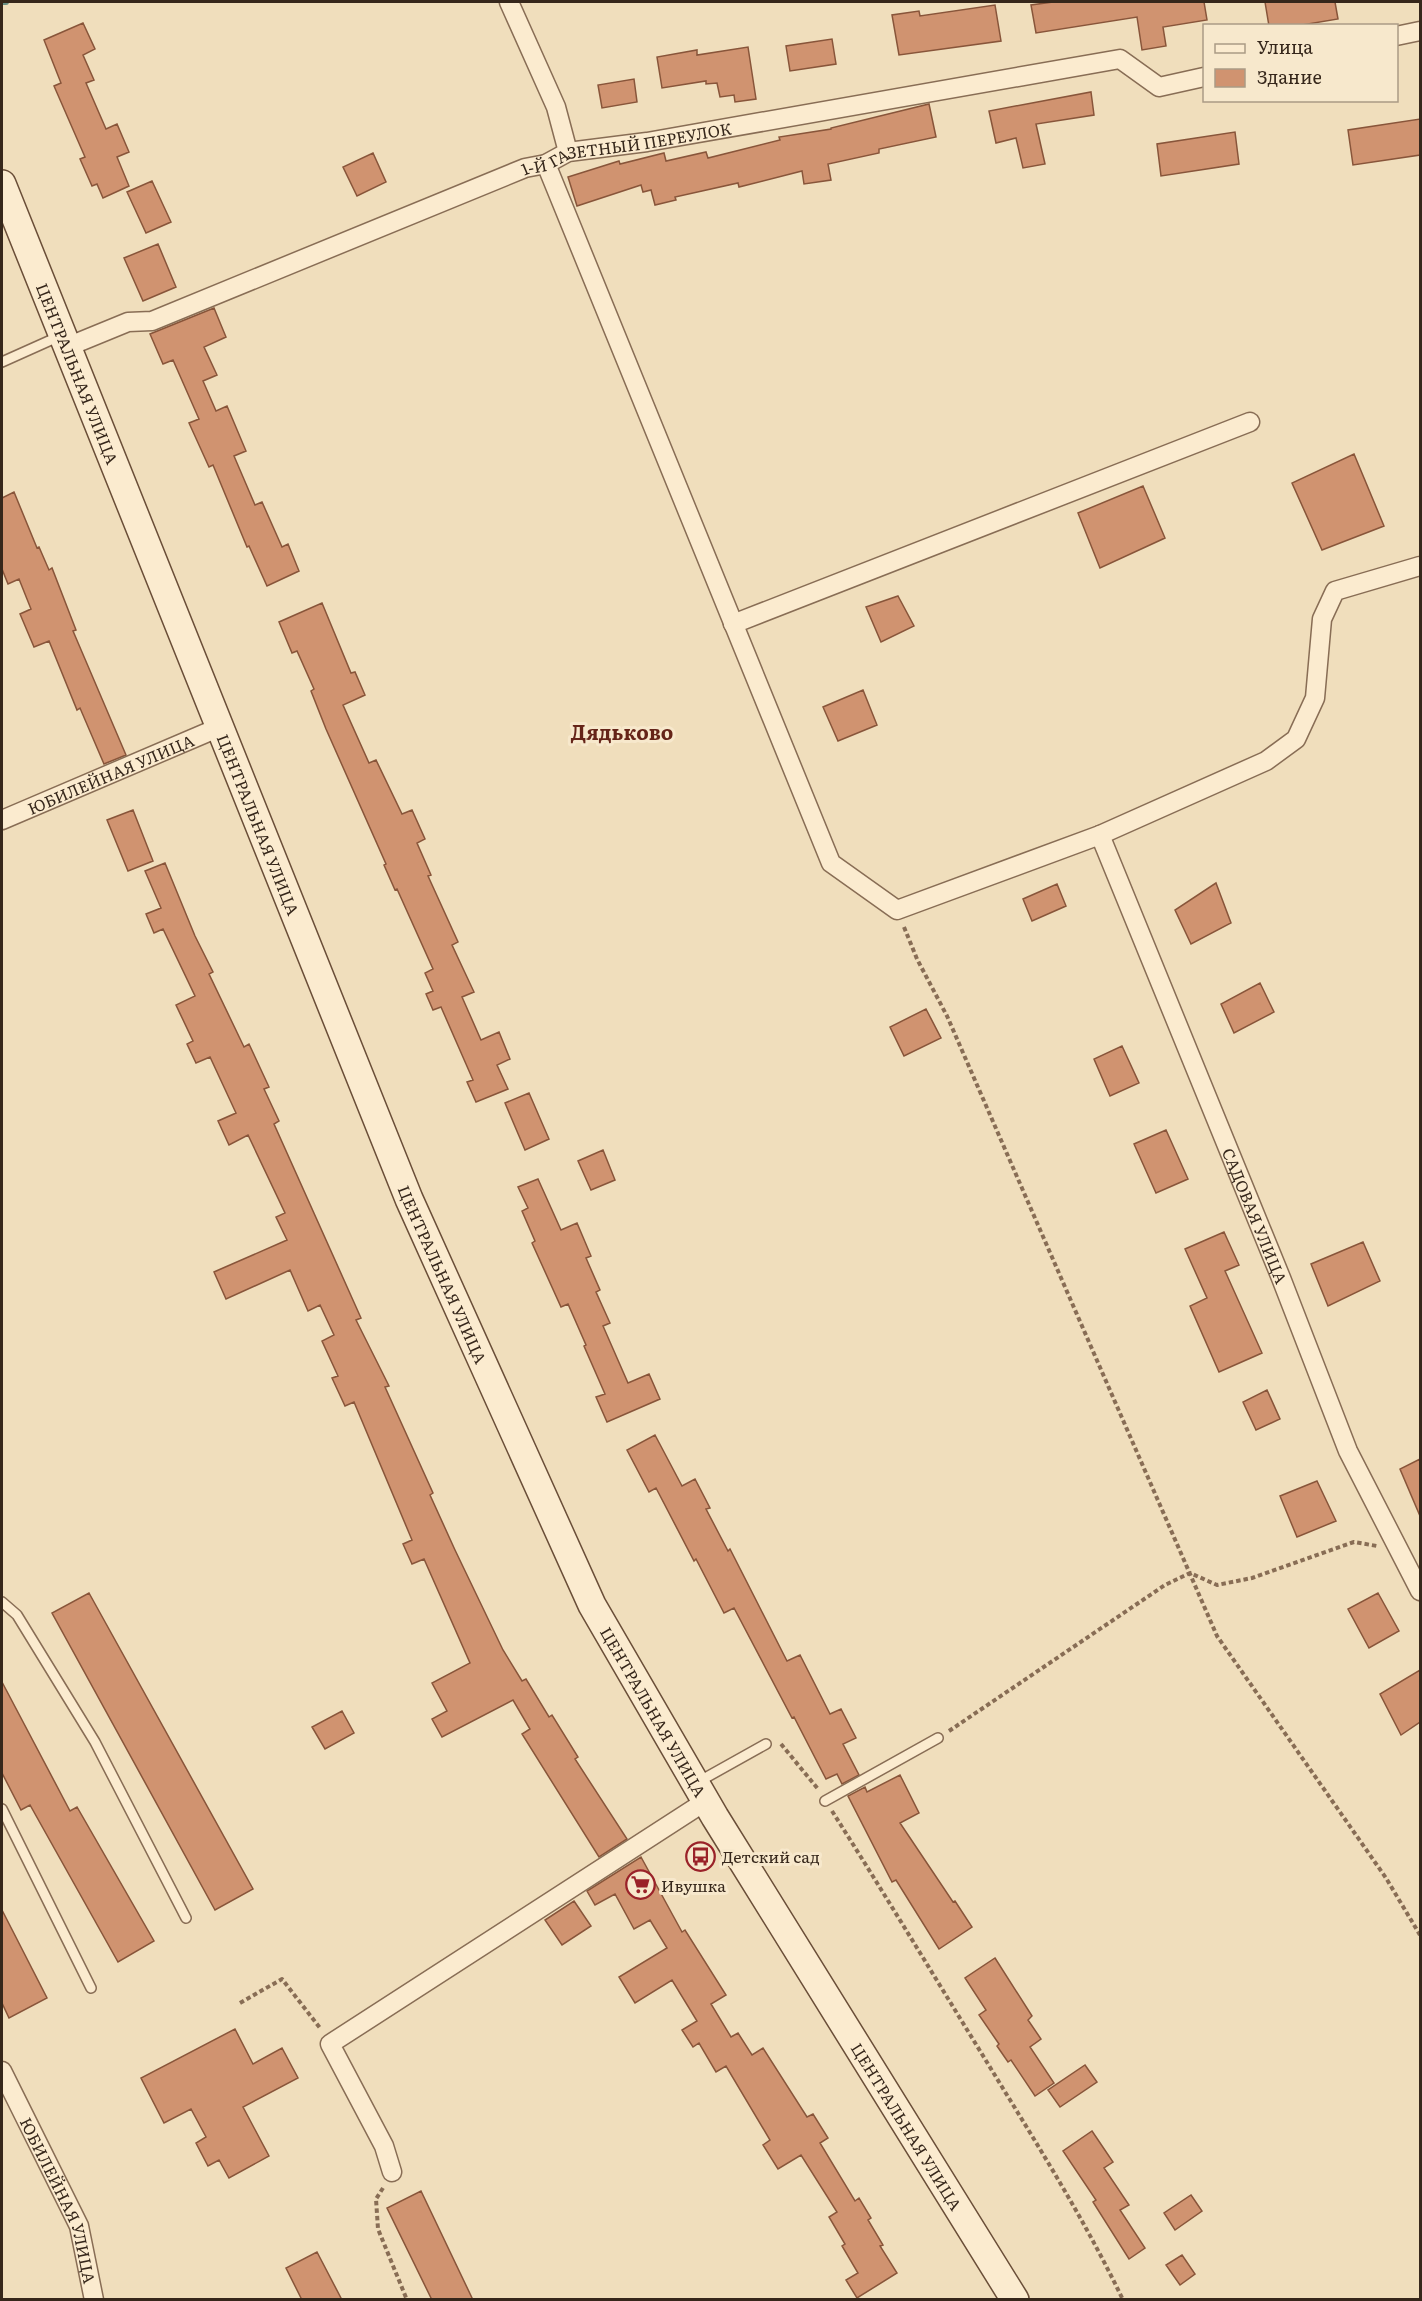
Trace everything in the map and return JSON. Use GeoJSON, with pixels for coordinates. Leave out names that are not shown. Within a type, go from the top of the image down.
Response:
{"type":"FeatureCollection","features":[{"type":"Feature","properties":{"kind":"street"},"geometry":{"type":"LineString","coordinates":[[509,2],[556,107],[568,152]]}},
{"type":"Feature","properties":{"kind":"street"},"geometry":{"type":"LineString","coordinates":[[1398,36],[1420,31]]}},
{"type":"Feature","properties":{"kind":"street","name":"1-Й ГАЗЕТНЫЙ ПЕРЕУЛОК"},"geometry":{"type":"LineString","coordinates":[[65,341],[128,322],[152,321],[525,168],[546,164],[568,152],[659,140],[1120,59],[1159,87],[1203,77]]}},
{"type":"Feature","properties":{"kind":"street"},"geometry":{"type":"LineString","coordinates":[[546,164],[831,863],[897,910],[1100,836],[1266,761],[1296,739],[1315,699],[1322,619],[1335,591],[1420,566]]}},
{"type":"Feature","properties":{"kind":"street","name":"ЦЕНТРАЛЬНАЯ УЛИЦА"},"geometry":{"type":"LineString","coordinates":[[2,184],[409,1199],[592,1605],[701,1793],[1015,2300]]}},
{"type":"Feature","properties":{"kind":"street"},"geometry":{"type":"LineString","coordinates":[[733,624],[1250,422]]}},
{"type":"Feature","properties":{"kind":"street","name":"ЮБИЛЕЙНАЯ УЛИЦА"},"geometry":{"type":"LineString","coordinates":[[2,820],[220,727]]}},
{"type":"Feature","properties":{"kind":"street","name":"САДОВАЯ УЛИЦА"},"geometry":{"type":"LineString","coordinates":[[1100,836],[1281,1278],[1348,1451],[1420,1591]]}},
{"type":"Feature","properties":{"kind":"street"},"geometry":{"type":"LineString","coordinates":[[392,2172],[384,2146],[330,2044],[701,1793]]}},
{"type":"Feature","properties":{"kind":"street","name":"ЮБИЛЕЙНАЯ УЛИЦА"},"geometry":{"type":"LineString","coordinates":[[2,2071],[79,2226],[94,2300]]}},
{"type":"Feature","properties":{"kind":"lane"},"geometry":{"type":"LineString","coordinates":[[2,362],[65,341]]}},
{"type":"Feature","properties":{"kind":"lane"},"geometry":{"type":"LineString","coordinates":[[2,1602],[17,1615],[95,1743],[186,1918]]}},
{"type":"Feature","properties":{"kind":"lane"},"geometry":{"type":"LineString","coordinates":[[825,1801],[938,1738]]}},
{"type":"Feature","properties":{"kind":"lane"},"geometry":{"type":"LineString","coordinates":[[701,1793],[766,1744]]}},
{"type":"Feature","properties":{"kind":"lane"},"geometry":{"type":"LineString","coordinates":[[2,1809],[91,1988]]}},
{"type":"Feature","properties":{"kind":"path"},"geometry":{"type":"LineString","coordinates":[[897,910],[917,959],[952,1026],[1217,1636],[1386,1878],[1420,1935]]}},
{"type":"Feature","properties":{"kind":"path"},"geometry":{"type":"LineString","coordinates":[[938,1738],[1165,1585],[1190,1573],[1217,1585],[1252,1578],[1354,1542],[1398,1550]]}},
{"type":"Feature","properties":{"kind":"path"},"geometry":{"type":"LineString","coordinates":[[777,1739],[825,1801],[914,1940],[1064,2188],[1099,2249],[1124,2300]]}},
{"type":"Feature","properties":{"kind":"path"},"geometry":{"type":"LineString","coordinates":[[240,2003],[282,1979],[314,2019],[330,2044]]}},
{"type":"Feature","properties":{"kind":"path"},"geometry":{"type":"LineString","coordinates":[[392,2172],[376,2199],[378,2229],[407,2300]]}},
{"type":"Feature","properties":{"kind":"building"},"geometry":{"type":"Polygon","coordinates":[[[1053,2],[1204,2],[1207,20],[1163,27],[1166,46],[1142,50],[1137,17],[1036,33],[1031,5],[1053,2]]]}},
{"type":"Feature","properties":{"kind":"building"},"geometry":{"type":"Polygon","coordinates":[[[1265,2],[1335,2],[1338,19],[1308,24],[1269,24],[1265,2]]]}},
{"type":"Feature","properties":{"kind":"building"},"geometry":{"type":"Polygon","coordinates":[[[995,5],[1001,41],[899,55],[892,15],[919,11],[920,16],[995,5]]]}},
{"type":"Feature","properties":{"kind":"building"},"geometry":{"type":"Polygon","coordinates":[[[83,23],[95,49],[83,55],[94,80],[86,83],[106,129],[117,124],[129,152],[117,157],[129,186],[103,198],[97,184],[92,186],[80,159],[85,157],[54,86],[61,83],[44,40],[83,23]]]}},
{"type":"Feature","properties":{"kind":"building"},"geometry":{"type":"Polygon","coordinates":[[[832,39],[836,64],[790,71],[786,46],[832,39]]]}},
{"type":"Feature","properties":{"kind":"building"},"geometry":{"type":"Polygon","coordinates":[[[748,47],[756,99],[735,102],[734,95],[720,97],[717,83],[706,84],[706,81],[662,88],[657,57],[697,50],[697,55],[748,47]]]}},
{"type":"Feature","properties":{"kind":"building"},"geometry":{"type":"Polygon","coordinates":[[[634,79],[637,102],[602,108],[598,85],[634,79]]]}},
{"type":"Feature","properties":{"kind":"building"},"geometry":{"type":"Polygon","coordinates":[[[1091,92],[1094,115],[1036,124],[1045,164],[1023,168],[1016,138],[996,143],[989,111],[1091,92]]]}},
{"type":"Feature","properties":{"kind":"building"},"geometry":{"type":"Polygon","coordinates":[[[929,104],[936,137],[879,149],[879,153],[828,164],[831,180],[804,184],[802,171],[739,187],[738,183],[675,197],[676,200],[655,205],[651,190],[643,192],[641,185],[577,206],[568,177],[619,161],[620,164],[664,153],[666,161],[706,152],[708,158],[780,140],[779,137],[831,129],[929,104]]]}},
{"type":"Feature","properties":{"kind":"building"},"geometry":{"type":"Polygon","coordinates":[[[1420,119],[1420,155],[1353,165],[1348,130],[1420,119]]]}},
{"type":"Feature","properties":{"kind":"building"},"geometry":{"type":"Polygon","coordinates":[[[1235,132],[1239,164],[1161,176],[1157,144],[1235,132]]]}},
{"type":"Feature","properties":{"kind":"building"},"geometry":{"type":"Polygon","coordinates":[[[373,153],[386,182],[357,196],[343,167],[373,153]]]}},
{"type":"Feature","properties":{"kind":"building"},"geometry":{"type":"Polygon","coordinates":[[[152,181],[171,222],[146,233],[127,192],[152,181]]]}},
{"type":"Feature","properties":{"kind":"building"},"geometry":{"type":"Polygon","coordinates":[[[158,244],[176,287],[143,301],[124,258],[158,244]]]}},
{"type":"Feature","properties":{"kind":"building"},"geometry":{"type":"Polygon","coordinates":[[[214,308],[226,337],[204,347],[217,375],[203,381],[216,411],[227,406],[246,451],[234,456],[255,505],[262,502],[282,547],[288,544],[299,571],[267,586],[249,546],[247,547],[213,465],[209,467],[189,423],[199,419],[173,360],[163,364],[150,334],[214,308]]]}},
{"type":"Feature","properties":{"kind":"building"},"geometry":{"type":"Polygon","coordinates":[[[1354,454],[1384,526],[1322,550],[1292,483],[1354,454]]]}},
{"type":"Feature","properties":{"kind":"building"},"geometry":{"type":"Polygon","coordinates":[[[1143,486],[1165,538],[1100,568],[1078,513],[1143,486]]]}},
{"type":"Feature","properties":{"kind":"building"},"geometry":{"type":"Polygon","coordinates":[[[14,492],[37,548],[39,547],[49,570],[52,568],[76,630],[73,631],[126,755],[104,764],[80,708],[77,710],[49,641],[34,647],[20,614],[31,609],[19,579],[8,584],[2,569],[2,498],[14,492]]]}},
{"type":"Feature","properties":{"kind":"building"},"geometry":{"type":"Polygon","coordinates":[[[898,596],[914,626],[881,642],[866,607],[898,596]]]}},
{"type":"Feature","properties":{"kind":"building"},"geometry":{"type":"Polygon","coordinates":[[[322,603],[351,673],[355,672],[365,695],[343,705],[369,763],[376,760],[402,814],[412,810],[425,839],[417,843],[431,875],[428,876],[458,942],[452,945],[474,992],[462,997],[481,1040],[499,1032],[510,1059],[497,1065],[508,1089],[476,1102],[467,1082],[473,1080],[441,1007],[433,1010],[426,994],[433,991],[425,973],[433,969],[397,889],[395,890],[384,865],[386,864],[326,729],[311,691],[314,689],[297,651],[292,653],[279,622],[322,603]]]}},
{"type":"Feature","properties":{"kind":"building"},"geometry":{"type":"Polygon","coordinates":[[[863,690],[877,725],[838,741],[823,707],[863,690]]]}},
{"type":"Feature","properties":{"kind":"building"},"geometry":{"type":"Polygon","coordinates":[[[133,810],[153,861],[128,871],[107,820],[133,810]]]}},
{"type":"Feature","properties":{"kind":"building"},"geometry":{"type":"Polygon","coordinates":[[[165,863],[195,936],[213,972],[209,974],[244,1047],[249,1044],[269,1087],[264,1089],[279,1121],[274,1124],[361,1318],[356,1320],[389,1386],[385,1387],[433,1493],[430,1495],[455,1550],[503,1650],[522,1681],[526,1679],[549,1717],[552,1715],[578,1757],[575,1759],[627,1839],[599,1857],[522,1734],[530,1729],[513,1700],[442,1737],[432,1719],[447,1711],[432,1683],[470,1663],[424,1559],[412,1564],[403,1544],[412,1540],[354,1402],[345,1406],[332,1378],[338,1376],[322,1341],[334,1335],[320,1305],[308,1311],[290,1270],[226,1299],[214,1272],[287,1240],[276,1217],[285,1213],[248,1135],[229,1145],[218,1121],[236,1113],[210,1057],[196,1063],[187,1044],[193,1041],[176,1005],[195,996],[163,929],[154,933],[146,914],[161,908],[145,871],[165,863]]]}},
{"type":"Feature","properties":{"kind":"building"},"geometry":{"type":"Polygon","coordinates":[[[1216,883],[1231,923],[1191,944],[1175,910],[1216,883]]]}},
{"type":"Feature","properties":{"kind":"building"},"geometry":{"type":"Polygon","coordinates":[[[1057,884],[1066,906],[1032,921],[1023,899],[1057,884]]]}},
{"type":"Feature","properties":{"kind":"building"},"geometry":{"type":"Polygon","coordinates":[[[1260,983],[1274,1012],[1234,1033],[1221,1004],[1260,983]]]}},
{"type":"Feature","properties":{"kind":"building"},"geometry":{"type":"Polygon","coordinates":[[[926,1009],[941,1038],[904,1056],[890,1027],[926,1009]]]}},
{"type":"Feature","properties":{"kind":"building"},"geometry":{"type":"Polygon","coordinates":[[[1122,1046],[1139,1083],[1110,1096],[1094,1059],[1122,1046]]]}},
{"type":"Feature","properties":{"kind":"building"},"geometry":{"type":"Polygon","coordinates":[[[529,1093],[549,1139],[525,1150],[505,1103],[529,1093]]]}},
{"type":"Feature","properties":{"kind":"building"},"geometry":{"type":"Polygon","coordinates":[[[1166,1130],[1188,1179],[1156,1193],[1134,1144],[1166,1130]]]}},
{"type":"Feature","properties":{"kind":"building"},"geometry":{"type":"Polygon","coordinates":[[[603,1150],[615,1180],[591,1190],[578,1161],[603,1150]]]}},
{"type":"Feature","properties":{"kind":"building"},"geometry":{"type":"Polygon","coordinates":[[[538,1179],[561,1230],[577,1223],[591,1256],[586,1258],[600,1290],[596,1292],[610,1323],[603,1326],[628,1383],[649,1374],[660,1399],[607,1422],[596,1397],[605,1394],[584,1346],[586,1345],[568,1304],[561,1307],[532,1243],[535,1241],[522,1211],[528,1208],[518,1187],[538,1179]]]}},
{"type":"Feature","properties":{"kind":"building"},"geometry":{"type":"Polygon","coordinates":[[[1224,1232],[1239,1265],[1225,1271],[1262,1353],[1219,1372],[1190,1306],[1207,1298],[1185,1249],[1224,1232]]]}},
{"type":"Feature","properties":{"kind":"building"},"geometry":{"type":"Polygon","coordinates":[[[1363,1242],[1380,1281],[1328,1306],[1311,1264],[1363,1242]]]}},
{"type":"Feature","properties":{"kind":"building"},"geometry":{"type":"Polygon","coordinates":[[[1267,1390],[1280,1419],[1256,1430],[1243,1402],[1267,1390]]]}},
{"type":"Feature","properties":{"kind":"building"},"geometry":{"type":"Polygon","coordinates":[[[655,1435],[682,1486],[695,1479],[710,1508],[706,1509],[728,1551],[730,1549],[787,1661],[800,1655],[830,1714],[841,1709],[856,1738],[843,1744],[859,1775],[842,1784],[837,1774],[826,1779],[734,1608],[724,1613],[656,1488],[649,1492],[627,1450],[655,1435]]]}},
{"type":"Feature","properties":{"kind":"building"},"geometry":{"type":"Polygon","coordinates":[[[1420,1459],[1420,1516],[1400,1469],[1420,1459]]]}},
{"type":"Feature","properties":{"kind":"building"},"geometry":{"type":"Polygon","coordinates":[[[1317,1481],[1336,1521],[1297,1537],[1280,1496],[1317,1481]]]}},
{"type":"Feature","properties":{"kind":"building"},"geometry":{"type":"Polygon","coordinates":[[[89,1593],[253,1889],[215,1910],[52,1613],[89,1593]]]}},
{"type":"Feature","properties":{"kind":"building"},"geometry":{"type":"Polygon","coordinates":[[[1378,1593],[1399,1631],[1369,1648],[1348,1609],[1378,1593]]]}},
{"type":"Feature","properties":{"kind":"building"},"geometry":{"type":"Polygon","coordinates":[[[1420,1670],[1420,1722],[1401,1735],[1380,1694],[1420,1670]]]}},
{"type":"Feature","properties":{"kind":"building"},"geometry":{"type":"Polygon","coordinates":[[[2,1682],[70,1811],[77,1807],[154,1941],[118,1962],[30,1805],[21,1810],[2,1773],[2,1682]]]}},
{"type":"Feature","properties":{"kind":"building"},"geometry":{"type":"Polygon","coordinates":[[[342,1711],[354,1733],[325,1749],[312,1727],[342,1711]]]}},
{"type":"Feature","properties":{"kind":"building"},"geometry":{"type":"Polygon","coordinates":[[[900,1775],[919,1813],[900,1823],[972,1927],[939,1949],[896,1880],[892,1882],[848,1796],[865,1787],[867,1792],[900,1775]]]}},
{"type":"Feature","properties":{"kind":"building"},"geometry":{"type":"Polygon","coordinates":[[[641,1857],[682,1932],[685,1930],[726,1995],[711,2004],[731,2037],[738,2033],[752,2055],[763,2048],[807,2117],[813,2114],[828,2138],[820,2143],[855,2201],[859,2198],[871,2218],[868,2220],[883,2245],[880,2246],[897,2273],[857,2298],[846,2280],[858,2273],[829,2217],[837,2212],[801,2155],[778,2169],[763,2145],[770,2140],[726,2066],[716,2072],[699,2043],[693,2047],[682,2030],[697,2021],[672,1980],[635,2003],[619,1977],[667,1948],[650,1920],[634,1929],[615,1894],[595,1905],[587,1891],[641,1857]]]}},
{"type":"Feature","properties":{"kind":"building"},"geometry":{"type":"Polygon","coordinates":[[[574,1901],[591,1926],[562,1945],[545,1920],[574,1901]]]}},
{"type":"Feature","properties":{"kind":"building"},"geometry":{"type":"Polygon","coordinates":[[[2,1910],[47,1998],[9,2018],[2,2003],[2,1910]]]}},
{"type":"Feature","properties":{"kind":"building"},"geometry":{"type":"Polygon","coordinates":[[[995,1958],[1032,2016],[1028,2020],[1041,2039],[1030,2047],[1054,2083],[1035,2096],[1011,2060],[1008,2062],[997,2046],[999,2044],[979,2015],[986,2010],[965,1978],[995,1958]]]}},
{"type":"Feature","properties":{"kind":"building"},"geometry":{"type":"Polygon","coordinates":[[[235,2029],[253,2064],[282,2048],[298,2078],[243,2107],[269,2156],[229,2178],[219,2160],[208,2166],[196,2143],[206,2137],[191,2109],[164,2123],[141,2078],[235,2029]]]}},
{"type":"Feature","properties":{"kind":"building"},"geometry":{"type":"Polygon","coordinates":[[[1085,2065],[1097,2082],[1060,2107],[1048,2090],[1085,2065]]]}},
{"type":"Feature","properties":{"kind":"building"},"geometry":{"type":"Polygon","coordinates":[[[1092,2131],[1113,2162],[1104,2168],[1129,2205],[1120,2210],[1145,2248],[1129,2259],[1093,2202],[1096,2200],[1063,2151],[1092,2131]]]}},
{"type":"Feature","properties":{"kind":"building"},"geometry":{"type":"Polygon","coordinates":[[[421,2191],[473,2300],[432,2300],[387,2208],[421,2191]]]}},
{"type":"Feature","properties":{"kind":"building"},"geometry":{"type":"Polygon","coordinates":[[[1191,2195],[1202,2211],[1175,2230],[1164,2213],[1191,2195]]]}},
{"type":"Feature","properties":{"kind":"building"},"geometry":{"type":"Polygon","coordinates":[[[317,2252],[342,2300],[302,2300],[286,2268],[317,2252]]]}},
{"type":"Feature","properties":{"kind":"building"},"geometry":{"type":"Polygon","coordinates":[[[1182,2255],[1195,2274],[1180,2285],[1166,2265],[1182,2255]]]}},
{"type":"Feature","properties":{"kind":"place","name":"Детский сад"},"geometry":{"type":"Point","coordinates":[701,1856]}},
{"type":"Feature","properties":{"kind":"place","name":"Ивушка"},"geometry":{"type":"Point","coordinates":[640,1885]}},
{"type":"Feature","properties":{"kind":"district","name":"Дядьково"},"geometry":{"type":"Point","coordinates":[622,731]}}]}
